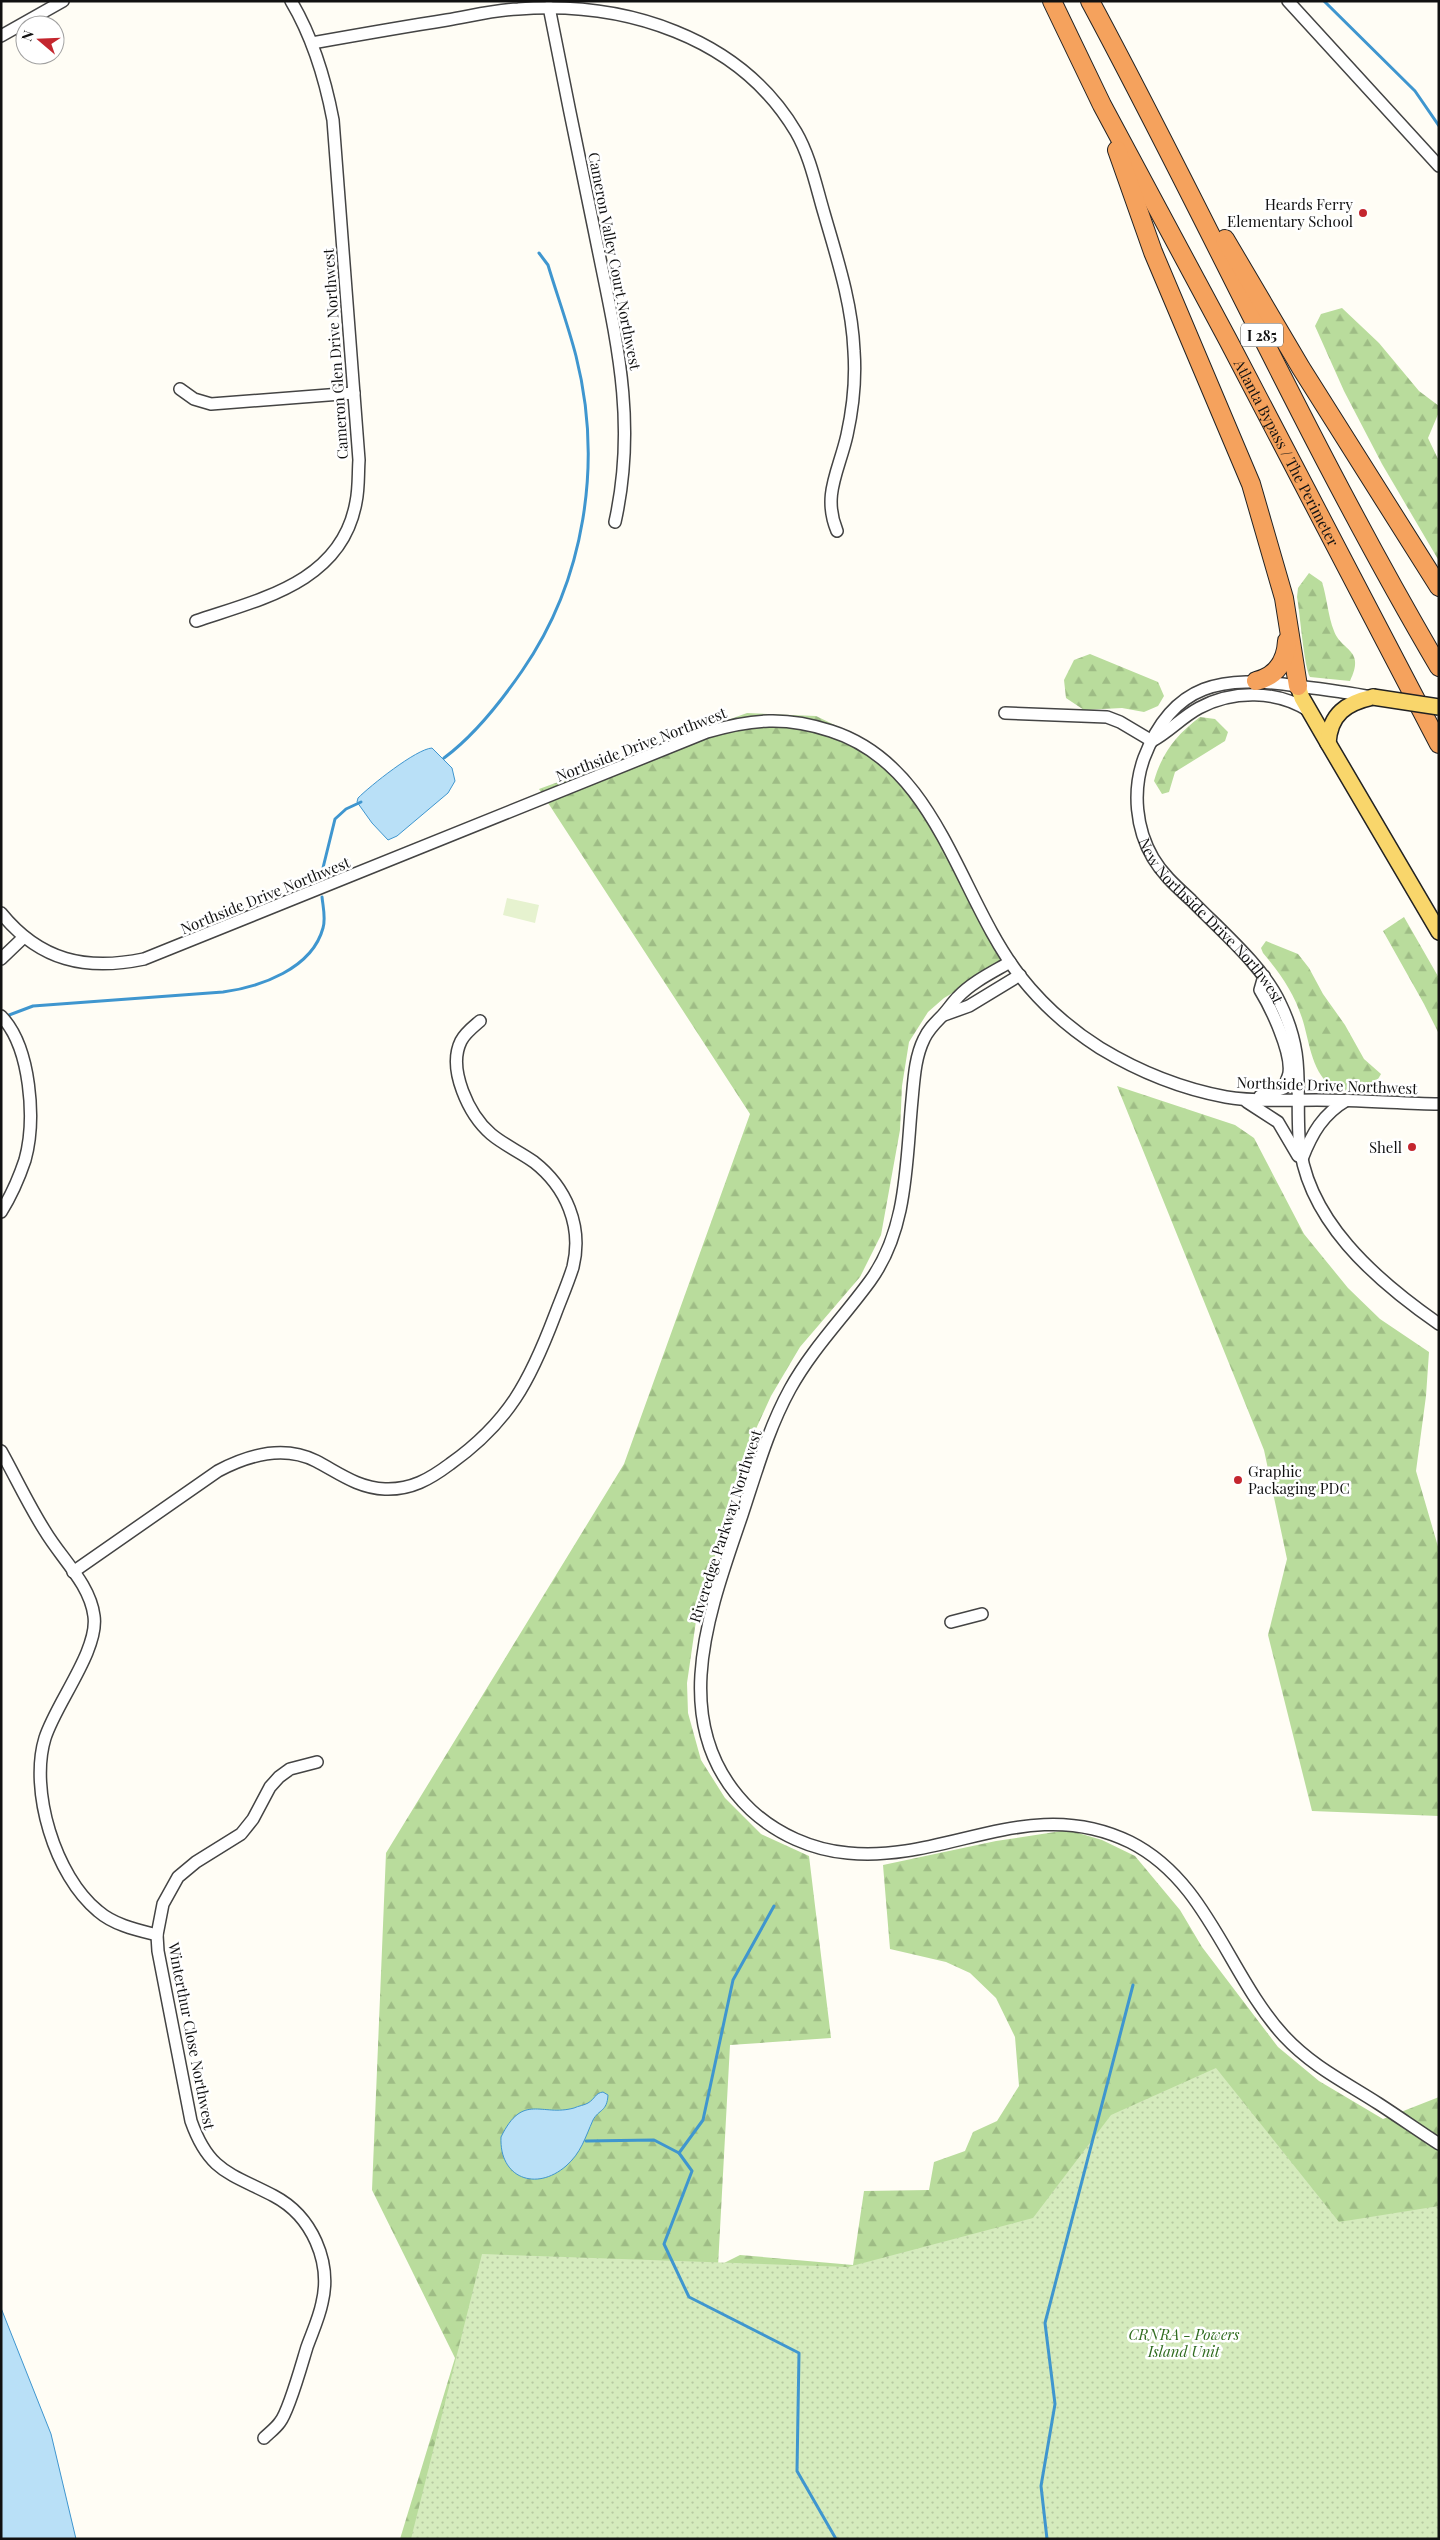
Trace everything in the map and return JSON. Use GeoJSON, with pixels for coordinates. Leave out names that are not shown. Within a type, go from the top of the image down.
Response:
{"type":"FeatureCollection","features":[{"type":"Feature","properties":{"kind":"highway","name":"Atlanta Bypass / The Perimeter"},"geometry":{"type":"LineString","coordinates":[[1052,1],[1102,105],[1228,340],[1439,744]]}},
{"type":"Feature","properties":{"kind":"highway","name":"Atlanta Bypass / The Perimeter"},"geometry":{"type":"LineString","coordinates":[[1090,1],[1144,102],[1320,449],[1439,667]]}},
{"type":"Feature","properties":{"kind":"highway"},"geometry":{"type":"LineString","coordinates":[[1144,102],[1301,368],[1439,587]]}},
{"type":"Feature","properties":{"kind":"highway"},"geometry":{"type":"LineString","coordinates":[[1102,105],[1153,252],[1251,484],[1288,623],[1298,686]]}},
{"type":"Feature","properties":{"kind":"highway"},"geometry":{"type":"LineString","coordinates":[[1256,681],[1272,675],[1281,665],[1287,647],[1288,623]]}},
{"type":"Feature","properties":{"kind":"main road"},"geometry":{"type":"LineString","coordinates":[[1298,686],[1310,712],[1439,932]]}},
{"type":"Feature","properties":{"kind":"main road"},"geometry":{"type":"LineString","coordinates":[[1328,743],[1332,723],[1341,710],[1358,701],[1373,697]]}},
{"type":"Feature","properties":{"kind":"main road","name":"New Northside Drive Northwest"},"geometry":{"type":"LineString","coordinates":[[1373,697],[1439,707]]}},
{"type":"Feature","properties":{"kind":"street"},"geometry":{"type":"LineString","coordinates":[[1,36],[63,1]]}},
{"type":"Feature","properties":{"kind":"street","name":"Cameron Glen Drive Northwest"},"geometry":{"type":"LineString","coordinates":[[196,621],[294,586],[318,569],[338,547],[351,520],[358,492],[359,460],[333,120],[325,81],[312,42],[291,1]]}},
{"type":"Feature","properties":{"kind":"street"},"geometry":{"type":"LineString","coordinates":[[1288,1],[1439,166]]}},
{"type":"Feature","properties":{"kind":"street"},"geometry":{"type":"LineString","coordinates":[[312,42],[515,9],[549,7],[588,10],[628,16],[669,28],[700,41],[728,58],[754,79],[776,103],[797,134],[812,170],[846,291],[854,333],[855,370],[852,406],[829,500],[830,515],[837,531]]}},
{"type":"Feature","properties":{"kind":"street","name":"Cameron Valley Court Northwest"},"geometry":{"type":"LineString","coordinates":[[549,7],[623,378],[625,452],[615,522]]}},
{"type":"Feature","properties":{"kind":"street"},"geometry":{"type":"LineString","coordinates":[[180,389],[194,400],[211,404],[354,393]]}},
{"type":"Feature","properties":{"kind":"street","name":"New Northside Drive Northwest"},"geometry":{"type":"LineString","coordinates":[[1302,1163],[1299,1135],[1300,1072],[1292,1034],[1279,1000],[1264,976],[1164,874],[1145,843],[1138,815],[1137,789],[1142,763],[1158,726],[1166,716],[1201,690],[1223,683],[1256,681],[1373,697]]}},
{"type":"Feature","properties":{"kind":"street"},"geometry":{"type":"LineString","coordinates":[[1004,713],[1106,717],[1120,722],[1152,741],[1200,708],[1228,698],[1247,695],[1277,697],[1294,702],[1310,712]]}},
{"type":"Feature","properties":{"kind":"street","name":"Northside Drive Northwest"},"geometry":{"type":"LineString","coordinates":[[1,914],[24,937],[52,953],[83,963],[117,965],[144,959],[707,732],[741,722],[776,720],[810,724],[843,735],[873,751],[901,775],[932,819],[1010,962],[1020,976],[1057,1016],[1100,1048],[1156,1076],[1200,1090],[1241,1099],[1348,1100],[1439,1104]]}},
{"type":"Feature","properties":{"kind":"street"},"geometry":{"type":"LineString","coordinates":[[1,960],[24,937]]}},
{"type":"Feature","properties":{"kind":"street","name":"Riveredge Parkway Northwest"},"geometry":{"type":"LineString","coordinates":[[1010,962],[960,994],[927,1034],[918,1057],[903,1198],[892,1241],[871,1280],[818,1344],[787,1394],[770,1430],[712,1606],[703,1651],[699,1690],[703,1724],[713,1757],[732,1788],[757,1815],[786,1834],[825,1850],[863,1855],[895,1852],[1018,1826],[1045,1823],[1090,1827],[1132,1843],[1162,1863],[1188,1889],[1266,2014],[1296,2049],[1329,2075],[1377,2102],[1439,2144]]}},
{"type":"Feature","properties":{"kind":"street"},"geometry":{"type":"LineString","coordinates":[[942,1016],[968,1006],[1020,976]]}},
{"type":"Feature","properties":{"kind":"street"},"geometry":{"type":"LineString","coordinates":[[1241,1099],[1270,1094],[1284,1088],[1289,1072],[1285,1043],[1268,1002],[1260,990],[1264,976]]}},
{"type":"Feature","properties":{"kind":"street"},"geometry":{"type":"LineString","coordinates":[[1,1016],[14,1032],[22,1053],[28,1088],[30,1126],[25,1159],[12,1195],[1,1212]]}},
{"type":"Feature","properties":{"kind":"street"},"geometry":{"type":"LineString","coordinates":[[73,1572],[218,1471],[240,1459],[268,1453],[294,1455],[314,1460],[343,1478],[363,1485],[385,1489],[407,1488],[430,1478],[462,1456],[492,1429],[514,1404],[536,1365],[572,1268],[575,1231],[568,1203],[553,1179],[534,1162],[492,1135],[478,1121],[468,1106],[460,1082],[458,1051],[461,1040],[480,1021]]}},
{"type":"Feature","properties":{"kind":"street"},"geometry":{"type":"LineString","coordinates":[[1241,1099],[1260,1109],[1278,1122],[1302,1163],[1310,1184],[1327,1214],[1355,1252],[1391,1289],[1439,1324]]}},
{"type":"Feature","properties":{"kind":"street"},"geometry":{"type":"LineString","coordinates":[[1302,1163],[1321,1120],[1333,1109],[1348,1100]]}},
{"type":"Feature","properties":{"kind":"street"},"geometry":{"type":"LineString","coordinates":[[1,1452],[44,1530],[92,1604],[94,1631],[90,1644],[54,1715],[45,1738],[40,1772],[43,1808],[65,1867],[85,1899],[110,1919],[157,1935]]}},
{"type":"Feature","properties":{"kind":"street"},"geometry":{"type":"LineString","coordinates":[[951,1622],[982,1614]]}},
{"type":"Feature","properties":{"kind":"street","name":"Winterthur Close Northwest"},"geometry":{"type":"LineString","coordinates":[[264,2438],[282,2419],[322,2303],[325,2280],[322,2257],[311,2231],[294,2210],[275,2197],[224,2172],[209,2158],[198,2142],[191,2121],[157,1935],[163,1904],[178,1877],[196,1862],[241,1834],[253,1819],[270,1787],[279,1777],[290,1770],[317,1762]]}},
{"type":"Feature","properties":{"kind":"green space"},"geometry":{"type":"Polygon","coordinates":[[[1342,308],[1379,343],[1419,391],[1439,406],[1439,412],[1428,438],[1439,461],[1439,561],[1382,464],[1344,391],[1315,326],[1321,314],[1342,308]]]}},
{"type":"Feature","properties":{"kind":"green space"},"geometry":{"type":"Polygon","coordinates":[[[1309,573],[1322,582],[1330,619],[1337,638],[1354,656],[1354,670],[1350,681],[1310,677],[1304,652],[1297,597],[1298,588],[1309,573]]]}},
{"type":"Feature","properties":{"kind":"green space"},"geometry":{"type":"Polygon","coordinates":[[[1090,654],[1158,682],[1164,696],[1158,706],[1144,712],[1122,708],[1084,710],[1066,698],[1064,680],[1074,660],[1090,654]]]}},
{"type":"Feature","properties":{"kind":"green space"},"geometry":{"type":"Polygon","coordinates":[[[747,713],[816,716],[870,742],[917,793],[1005,962],[944,998],[928,1012],[909,1042],[902,1086],[900,1130],[881,1235],[860,1277],[800,1347],[771,1396],[745,1453],[696,1621],[687,1683],[688,1713],[701,1760],[725,1798],[761,1834],[809,1856],[831,2038],[730,2045],[718,2266],[740,2255],[853,2265],[864,2191],[929,2190],[934,2162],[965,2151],[973,2132],[997,2121],[1019,2086],[1015,2037],[996,1998],[970,1973],[946,1962],[890,1949],[883,1865],[996,1841],[1068,1830],[1102,1840],[1135,1856],[1180,1910],[1202,1947],[1278,2047],[1319,2081],[1383,2119],[1439,2097],[1439,2539],[400,2539],[455,2358],[372,2190],[386,1853],[624,1464],[750,1114],[539,789],[747,713]]]}},
{"type":"Feature","properties":{"kind":"green space"},"geometry":{"type":"Polygon","coordinates":[[[1200,717],[1215,719],[1228,732],[1225,741],[1175,772],[1169,792],[1162,794],[1154,781],[1161,762],[1177,738],[1200,717]]]}},
{"type":"Feature","properties":{"kind":"green space"},"geometry":{"type":"Polygon","coordinates":[[[507,898],[539,905],[535,923],[503,915],[507,898]]]}},
{"type":"Feature","properties":{"kind":"green space"},"geometry":{"type":"Polygon","coordinates":[[[1404,917],[1439,978],[1439,1034],[1383,931],[1404,917]]]}},
{"type":"Feature","properties":{"kind":"green space"},"geometry":{"type":"Polygon","coordinates":[[[1266,941],[1298,954],[1309,968],[1364,1059],[1381,1074],[1374,1086],[1346,1091],[1335,1088],[1324,1079],[1315,1063],[1295,1000],[1281,976],[1263,953],[1261,948],[1266,941]]]}},
{"type":"Feature","properties":{"kind":"green space"},"geometry":{"type":"Polygon","coordinates":[[[1117,1086],[1235,1125],[1254,1138],[1304,1234],[1348,1288],[1380,1319],[1429,1352],[1426,1396],[1416,1471],[1439,1550],[1439,1816],[1312,1811],[1268,1635],[1287,1559],[1264,1450],[1117,1086]]]}},
{"type":"Feature","properties":{"kind":"green space","name":"CRNRA - Powers Island Unit"},"geometry":{"type":"Polygon","coordinates":[[[1216,2068],[1339,2222],[1439,2206],[1439,2539],[411,2539],[482,2254],[848,2267],[1033,2218],[1111,2115],[1216,2068]]]}},
{"type":"Feature","properties":{"kind":"water"},"geometry":{"type":"Polygon","coordinates":[[[432,748],[452,768],[455,781],[448,793],[397,836],[388,840],[372,823],[357,802],[358,798],[382,777],[405,761],[432,748]]]}},
{"type":"Feature","properties":{"kind":"water"},"geometry":{"type":"Polygon","coordinates":[[[603,2092],[608,2095],[606,2105],[595,2116],[579,2150],[566,2166],[555,2174],[543,2178],[532,2179],[522,2177],[513,2171],[506,2162],[502,2151],[501,2137],[509,2123],[517,2115],[525,2110],[533,2109],[562,2110],[574,2108],[588,2103],[603,2092]]]}},
{"type":"Feature","properties":{"kind":"water"},"geometry":{"type":"Polygon","coordinates":[[[1,2308],[51,2434],[76,2539],[1,2539],[1,2308]]]}},
{"type":"Feature","properties":{"kind":"waterway"},"geometry":{"type":"LineString","coordinates":[[1324,1],[1415,91],[1439,126]]}},
{"type":"Feature","properties":{"kind":"waterway"},"geometry":{"type":"LineString","coordinates":[[444,758],[477,729],[496,707],[544,636],[561,598],[574,560],[583,520],[588,438],[584,397],[576,356],[566,321],[548,265],[539,253]]}},
{"type":"Feature","properties":{"kind":"waterway"},"geometry":{"type":"LineString","coordinates":[[319,884],[335,819],[346,809],[361,802]]}},
{"type":"Feature","properties":{"kind":"waterway"},"geometry":{"type":"LineString","coordinates":[[4,1017],[33,1006],[223,992],[253,986],[283,974],[308,955],[317,942],[324,924],[322,897]]}},
{"type":"Feature","properties":{"kind":"waterway"},"geometry":{"type":"LineString","coordinates":[[679,2153],[703,2120],[733,1980],[774,1906]]}},
{"type":"Feature","properties":{"kind":"waterway"},"geometry":{"type":"LineString","coordinates":[[1047,2539],[1041,2486],[1055,2404],[1045,2323],[1133,1985]]}},
{"type":"Feature","properties":{"kind":"waterway"},"geometry":{"type":"LineString","coordinates":[[586,2141],[654,2140],[679,2153],[692,2171],[664,2244],[689,2297],[799,2353],[797,2471],[836,2539]]}},
{"type":"Feature","properties":{"kind":"place","name":"Heards Ferry Elementary School"},"geometry":{"type":"Point","coordinates":[1363,213]}},
{"type":"Feature","properties":{"kind":"place","name":"Shell"},"geometry":{"type":"Point","coordinates":[1412,1147]}},
{"type":"Feature","properties":{"kind":"place","name":"Graphic Packaging PDC"},"geometry":{"type":"Point","coordinates":[1238,1480]}}]}
